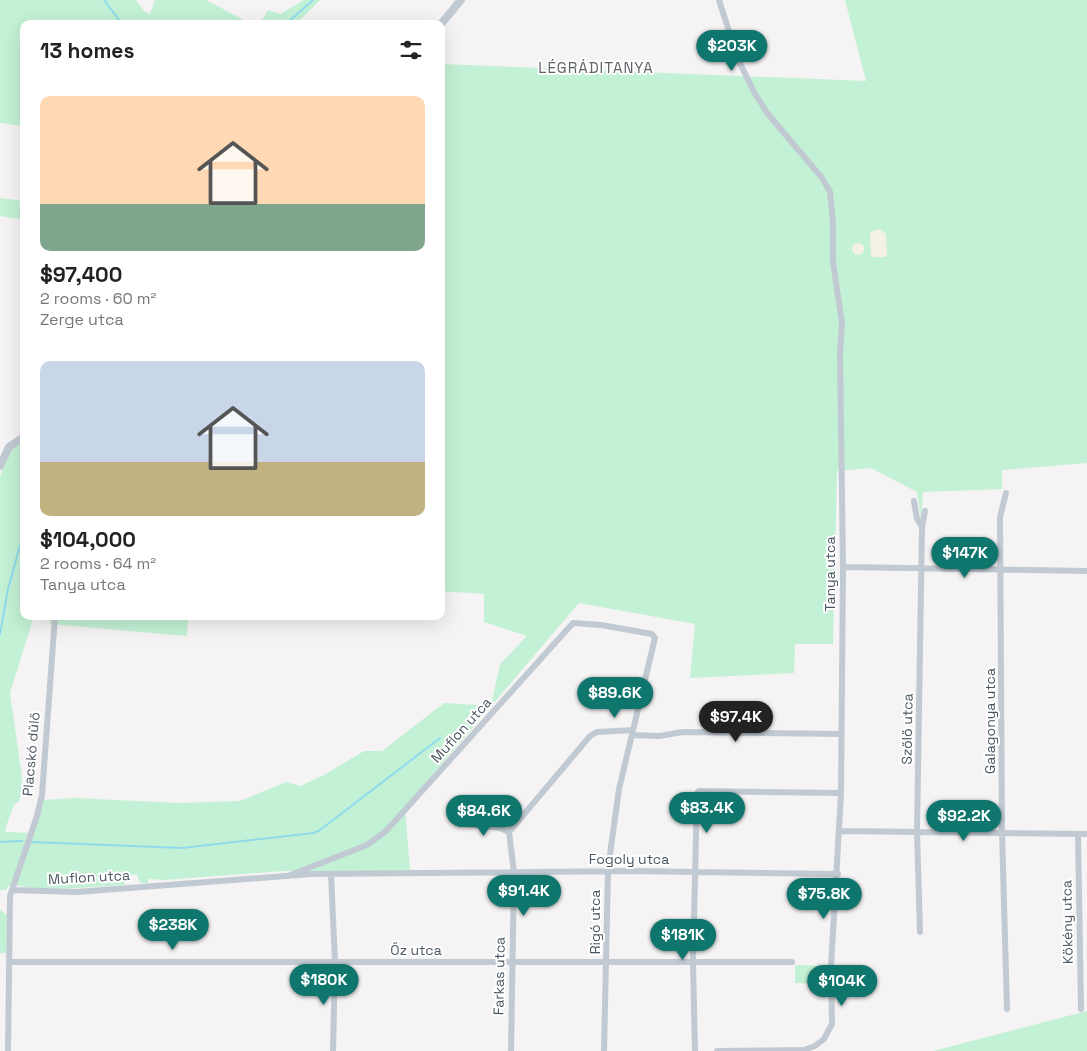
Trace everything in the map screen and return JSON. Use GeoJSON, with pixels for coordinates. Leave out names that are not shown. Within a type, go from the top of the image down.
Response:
{"type":"FeatureCollection","features":[{"type":"Feature","properties":{"kind":"street"},"geometry":{"type":"LineString","coordinates":[[444,20],[461,0]]}},
{"type":"Feature","properties":{"kind":"street","name":"Tanya utca"},"geometry":{"type":"LineString","coordinates":[[716,1051],[804,1050],[815,1046],[824,1039],[832,1024],[831,967],[838,874],[841,793],[843,567],[840,353],[842,324],[833,262],[833,222],[830,192],[822,178],[761,104],[747,80],[719,0]]}},
{"type":"Feature","properties":{"kind":"street"},"geometry":{"type":"LineString","coordinates":[[0,466],[9,447],[20,440]]}},
{"type":"Feature","properties":{"kind":"street","name":"Galagonya utca"},"geometry":{"type":"LineString","coordinates":[[1006,493],[1000,516],[1002,569],[1002,832],[1007,1009]]}},
{"type":"Feature","properties":{"kind":"street","name":"Szőlő utca"},"geometry":{"type":"LineString","coordinates":[[914,502],[917,519],[922,526]]}},
{"type":"Feature","properties":{"kind":"street","name":"Szőlő utca"},"geometry":{"type":"LineString","coordinates":[[920,932],[917,831],[922,526],[925,512]]}},
{"type":"Feature","properties":{"kind":"street"},"geometry":{"type":"LineString","coordinates":[[843,567],[1087,571]]}},
{"type":"Feature","properties":{"kind":"street","name":"Placskó dűlő"},"geometry":{"type":"LineString","coordinates":[[8,1048],[10,896],[37,816],[42,795],[55,620]]}},
{"type":"Feature","properties":{"kind":"street","name":"Muflon utca"},"geometry":{"type":"LineString","coordinates":[[288,876],[367,845],[386,831],[573,623],[601,625],[652,634]]}},
{"type":"Feature","properties":{"kind":"street","name":"Rigó utca"},"geometry":{"type":"LineString","coordinates":[[604,1051],[608,872],[619,789],[655,638],[652,634]]}},
{"type":"Feature","properties":{"kind":"street"},"geometry":{"type":"LineString","coordinates":[[466,824],[500,828],[509,832],[590,736],[597,732],[633,732],[660,736],[683,732],[841,734]]}},
{"type":"Feature","properties":{"kind":"street"},"geometry":{"type":"LineString","coordinates":[[695,1051],[693,962],[699,791],[841,793]]}},
{"type":"Feature","properties":{"kind":"street"},"geometry":{"type":"LineString","coordinates":[[840,831],[1087,834]]}},
{"type":"Feature","properties":{"kind":"street","name":"Farkas utca"},"geometry":{"type":"LineString","coordinates":[[509,832],[514,872],[511,1051]]}},
{"type":"Feature","properties":{"kind":"street","name":"Kökény utca"},"geometry":{"type":"LineString","coordinates":[[1078,834],[1081,1009]]}},
{"type":"Feature","properties":{"kind":"street","name":"Fogoly utca"},"geometry":{"type":"LineString","coordinates":[[331,874],[695,872],[838,874]]}},
{"type":"Feature","properties":{"kind":"street"},"geometry":{"type":"LineString","coordinates":[[331,874],[335,962],[333,1051]]}},
{"type":"Feature","properties":{"kind":"street","name":"Muflon utca"},"geometry":{"type":"LineString","coordinates":[[12,890],[77,892],[331,874]]}},
{"type":"Feature","properties":{"kind":"street","name":"Őz utca"},"geometry":{"type":"LineString","coordinates":[[10,962],[792,962]]}},
{"type":"Feature","properties":{"kind":"street"},"geometry":{"type":"LineString","coordinates":[[8,1048],[15,1051]]}},
{"type":"Feature","properties":{"kind":"green space"},"geometry":{"type":"Polygon","coordinates":[[[0,0],[136,0],[144,11],[150,14],[155,0],[206,0],[244,20],[20,20],[20,126],[0,123],[0,0]]]}},
{"type":"Feature","properties":{"kind":"green space"},"geometry":{"type":"Polygon","coordinates":[[[304,0],[320,0],[300,20],[262,20],[268,10],[280,14],[304,0]]]}},
{"type":"Feature","properties":{"kind":"green space"},"geometry":{"type":"Polygon","coordinates":[[[845,0],[1087,0],[1087,463],[1002,470],[1002,489],[923,492],[921,520],[917,492],[871,468],[837,471],[833,644],[795,644],[794,673],[690,678],[695,624],[579,603],[405,807],[410,871],[284,871],[164,880],[148,879],[148,883],[140,883],[137,874],[125,877],[125,885],[44,890],[15,885],[8,886],[6,890],[0,890],[0,476],[13,447],[20,443],[20,620],[33,620],[10,693],[22,777],[20,800],[14,805],[5,829],[6,832],[33,833],[42,800],[75,798],[179,803],[240,801],[286,782],[300,786],[324,775],[364,751],[382,751],[444,703],[491,706],[500,664],[527,636],[484,622],[484,594],[445,591],[445,64],[866,81],[845,0]]]}},
{"type":"Feature","properties":{"kind":"green space"},"geometry":{"type":"Polygon","coordinates":[[[0,198],[20,200],[20,219],[0,216],[0,198]]]}},
{"type":"Feature","properties":{"kind":"green space"},"geometry":{"type":"Polygon","coordinates":[[[50,620],[188,620],[187,636],[50,624],[50,620]]]}},
{"type":"Feature","properties":{"kind":"green space"},"geometry":{"type":"Polygon","coordinates":[[[0,910],[7,915],[6,953],[0,953],[0,910]]]}},
{"type":"Feature","properties":{"kind":"green space"},"geometry":{"type":"Polygon","coordinates":[[[795,965],[828,966],[827,984],[795,983],[795,965]]]}},
{"type":"Feature","properties":{"kind":"green space"},"geometry":{"type":"Polygon","coordinates":[[[1087,1011],[1087,1051],[933,1051],[1087,1011]]]}},
{"type":"Feature","properties":{"kind":"sand"},"geometry":{"type":"Polygon","coordinates":[[[879,229],[886,234],[887,254],[885,257],[871,257],[870,232],[879,229]]]}},
{"type":"Feature","properties":{"kind":"sand"},"geometry":{"type":"Polygon","coordinates":[[[856,243],[860,243],[864,249],[860,255],[856,255],[852,251],[852,247],[856,243]]]}},
{"type":"Feature","properties":{"kind":"waterway"},"geometry":{"type":"LineString","coordinates":[[104,0],[119,20]]}},
{"type":"Feature","properties":{"kind":"waterway"},"geometry":{"type":"LineString","coordinates":[[290,20],[313,0]]}},
{"type":"Feature","properties":{"kind":"waterway"},"geometry":{"type":"LineString","coordinates":[[0,634],[8,589],[20,546]]}},
{"type":"Feature","properties":{"kind":"waterway"},"geometry":{"type":"LineString","coordinates":[[32,842],[182,848],[314,833],[440,738]]}},
{"type":"Feature","properties":{"kind":"waterway"},"geometry":{"type":"LineString","coordinates":[[0,842],[22,841]]}},
{"type":"Feature","properties":{"kind":"district","name":"LÉGRÁDITANYA"},"geometry":{"type":"Point","coordinates":[596,67]}}]}
